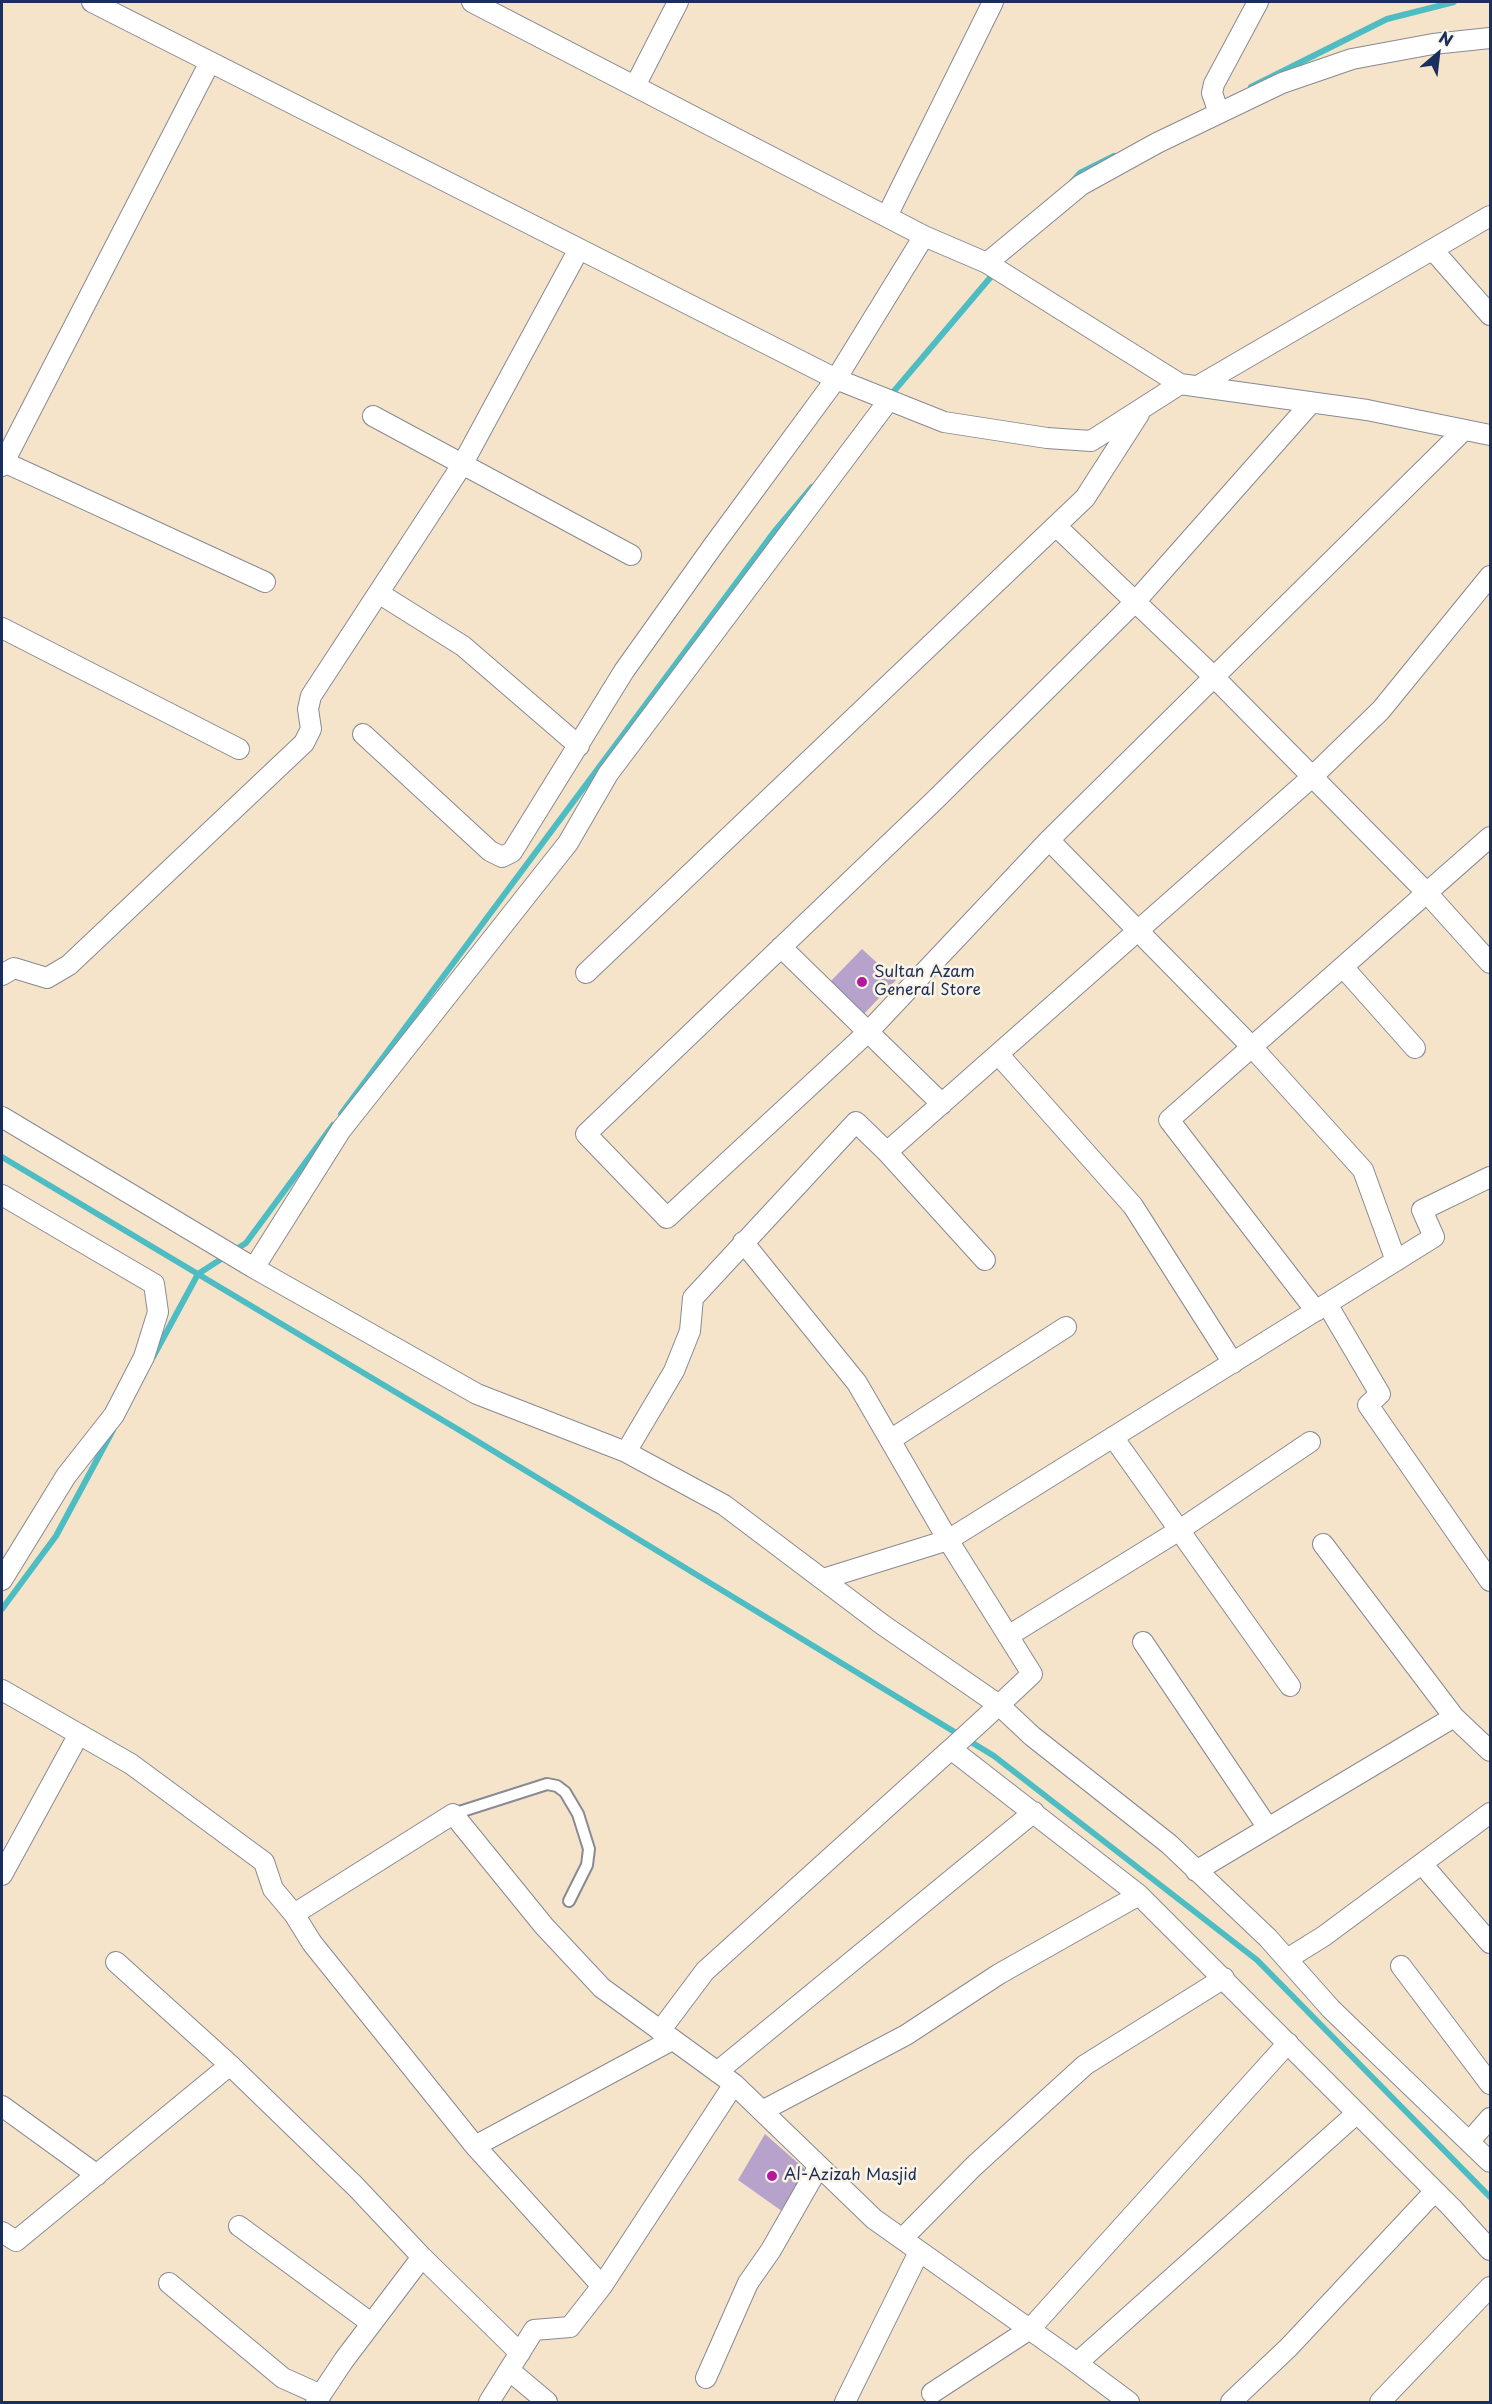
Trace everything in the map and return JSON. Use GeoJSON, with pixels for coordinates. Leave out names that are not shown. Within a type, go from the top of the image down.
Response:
{"type":"FeatureCollection","features":[{"type":"Feature","properties":{"kind":"street"},"geometry":{"type":"LineString","coordinates":[[92,2],[836,379],[944,422],[1047,438],[1091,441],[1144,407],[1189,385],[1491,216]]}},
{"type":"Feature","properties":{"kind":"street"},"geometry":{"type":"LineString","coordinates":[[472,2],[924,236],[987,263],[1189,385],[1367,410],[1491,435]]}},
{"type":"Feature","properties":{"kind":"street"},"geometry":{"type":"LineString","coordinates":[[635,86],[678,2]]}},
{"type":"Feature","properties":{"kind":"street"},"geometry":{"type":"LineString","coordinates":[[887,216],[993,2]]}},
{"type":"Feature","properties":{"kind":"street"},"geometry":{"type":"LineString","coordinates":[[1219,113],[1212,93],[1214,84],[1258,2]]}},
{"type":"Feature","properties":{"kind":"street"},"geometry":{"type":"LineString","coordinates":[[987,263],[1081,185],[1156,143],[1282,83],[1352,59],[1433,44],[1491,38]]}},
{"type":"Feature","properties":{"kind":"street"},"geometry":{"type":"LineString","coordinates":[[210,62],[3,464],[265,582]]}},
{"type":"Feature","properties":{"kind":"street"},"geometry":{"type":"LineString","coordinates":[[363,734],[490,851],[502,857],[519,843],[645,642],[836,379],[924,236]]}},
{"type":"Feature","properties":{"kind":"street"},"geometry":{"type":"LineString","coordinates":[[2,975],[14,968],[47,978],[69,965],[304,743],[311,729],[308,709],[311,696],[380,594],[462,465],[579,249]]}},
{"type":"Feature","properties":{"kind":"street"},"geometry":{"type":"LineString","coordinates":[[1433,250],[1491,315]]}},
{"type":"Feature","properties":{"kind":"street"},"geometry":{"type":"LineString","coordinates":[[255,1268],[341,1130],[568,843],[608,774],[890,400]]}},
{"type":"Feature","properties":{"kind":"street"},"geometry":{"type":"LineString","coordinates":[[1311,403],[1135,602],[934,801],[586,1134],[667,1218],[868,1032],[1049,840],[1464,430]]}},
{"type":"Feature","properties":{"kind":"street"},"geometry":{"type":"LineString","coordinates":[[586,973],[1086,498],[1144,407]]}},
{"type":"Feature","properties":{"kind":"street"},"geometry":{"type":"LineString","coordinates":[[373,416],[631,555]]}},
{"type":"Feature","properties":{"kind":"street"},"geometry":{"type":"LineString","coordinates":[[1056,526],[1214,677],[1427,893],[1491,963]]}},
{"type":"Feature","properties":{"kind":"street"},"geometry":{"type":"LineString","coordinates":[[887,1152],[1312,777],[1381,710],[1491,576]]}},
{"type":"Feature","properties":{"kind":"street"},"geometry":{"type":"LineString","coordinates":[[380,594],[463,646],[579,746]]}},
{"type":"Feature","properties":{"kind":"street"},"geometry":{"type":"LineString","coordinates":[[2,628],[239,750]]}},
{"type":"Feature","properties":{"kind":"street"},"geometry":{"type":"LineString","coordinates":[[1491,837],[1169,1120],[1322,1307],[1380,1394],[1368,1406],[1491,1581]]}},
{"type":"Feature","properties":{"kind":"street"},"geometry":{"type":"LineString","coordinates":[[1049,840],[1252,1047],[1363,1170],[1396,1261]]}},
{"type":"Feature","properties":{"kind":"street"},"geometry":{"type":"LineString","coordinates":[[781,947],[942,1104]]}},
{"type":"Feature","properties":{"kind":"street"},"geometry":{"type":"LineString","coordinates":[[1343,966],[1415,1048]]}},
{"type":"Feature","properties":{"kind":"street"},"geometry":{"type":"LineString","coordinates":[[998,1054],[1133,1206],[1233,1363]]}},
{"type":"Feature","properties":{"kind":"street"},"geometry":{"type":"LineString","coordinates":[[2,1117],[255,1268],[477,1394],[626,1452],[724,1505],[992,1711],[1032,1736],[1169,1844],[1287,1959],[1331,2009],[1491,2162]]}},
{"type":"Feature","properties":{"kind":"street"},"geometry":{"type":"LineString","coordinates":[[626,1452],[674,1371],[690,1331],[693,1298],[856,1122],[887,1152],[985,1260]]}},
{"type":"Feature","properties":{"kind":"street"},"geometry":{"type":"LineString","coordinates":[[823,1579],[948,1540],[1434,1237],[1422,1210],[1491,1177]]}},
{"type":"Feature","properties":{"kind":"street"},"geometry":{"type":"LineString","coordinates":[[2,1195],[154,1284],[158,1312],[144,1357],[114,1415],[66,1476],[2,1580]]}},
{"type":"Feature","properties":{"kind":"street"},"geometry":{"type":"LineString","coordinates":[[475,2146],[666,2035],[705,1971],[1032,1674],[948,1540],[857,1383],[743,1242]]}},
{"type":"Feature","properties":{"kind":"street"},"geometry":{"type":"LineString","coordinates":[[890,1440],[1066,1327]]}},
{"type":"Feature","properties":{"kind":"street"},"geometry":{"type":"LineString","coordinates":[[1113,1437],[1290,1686]]}},
{"type":"Feature","properties":{"kind":"street"},"geometry":{"type":"LineString","coordinates":[[1008,1636],[1179,1531],[1310,1442]]}},
{"type":"Feature","properties":{"kind":"street"},"geometry":{"type":"LineString","coordinates":[[1323,1544],[1454,1717],[1491,1751]]}},
{"type":"Feature","properties":{"kind":"street"},"geometry":{"type":"LineString","coordinates":[[1143,1642],[1268,1828]]}},
{"type":"Feature","properties":{"kind":"street"},"geometry":{"type":"LineString","coordinates":[[2,1690],[131,1764],[264,1862],[273,1889],[294,1914],[312,1943],[475,2146],[602,2286]]}},
{"type":"Feature","properties":{"kind":"street"},"geometry":{"type":"LineString","coordinates":[[1196,1871],[1454,1717]]}},
{"type":"Feature","properties":{"kind":"street"},"geometry":{"type":"LineString","coordinates":[[2,1875],[79,1734]]}},
{"type":"Feature","properties":{"kind":"street"},"geometry":{"type":"LineString","coordinates":[[954,1746],[1139,1895],[1224,1978],[1491,2250]]}},
{"type":"Feature","properties":{"kind":"street"},"geometry":{"type":"LineString","coordinates":[[717,2072],[1034,1812]]}},
{"type":"Feature","properties":{"kind":"street"},"geometry":{"type":"LineString","coordinates":[[1287,1959],[1423,1865],[1491,1813]]}},
{"type":"Feature","properties":{"kind":"street"},"geometry":{"type":"LineString","coordinates":[[294,1914],[453,1814],[544,1926],[602,1988],[734,2084],[874,2219],[1030,2329],[1129,2403]]}},
{"type":"Feature","properties":{"kind":"street"},"geometry":{"type":"LineString","coordinates":[[1423,1865],[1491,1942]]}},
{"type":"Feature","properties":{"kind":"street"},"geometry":{"type":"LineString","coordinates":[[762,2111],[906,2035],[999,1974],[1139,1895]]}},
{"type":"Feature","properties":{"kind":"street"},"geometry":{"type":"LineString","coordinates":[[116,1962],[230,2065],[356,2187],[422,2257],[520,2353]]}},
{"type":"Feature","properties":{"kind":"street"},"geometry":{"type":"LineString","coordinates":[[1401,1966],[1491,2084]]}},
{"type":"Feature","properties":{"kind":"street"},"geometry":{"type":"LineString","coordinates":[[902,2240],[974,2166],[1085,2065],[1224,1978]]}},
{"type":"Feature","properties":{"kind":"street"},"geometry":{"type":"LineString","coordinates":[[932,2393],[1030,2329],[1288,2043]]}},
{"type":"Feature","properties":{"kind":"street"},"geometry":{"type":"LineString","coordinates":[[2,2232],[16,2241],[230,2065]]}},
{"type":"Feature","properties":{"kind":"street"},"geometry":{"type":"LineString","coordinates":[[489,2403],[534,2330],[570,2327],[602,2286],[734,2084]]}},
{"type":"Feature","properties":{"kind":"street"},"geometry":{"type":"LineString","coordinates":[[2,2106],[97,2175]]}},
{"type":"Feature","properties":{"kind":"street"},"geometry":{"type":"LineString","coordinates":[[1077,2363],[1357,2113]]}},
{"type":"Feature","properties":{"kind":"street"},"geometry":{"type":"LineString","coordinates":[[1469,2142],[1491,2118]]}},
{"type":"Feature","properties":{"kind":"street"},"geometry":{"type":"LineString","coordinates":[[706,2378],[748,2283],[771,2250],[819,2166]]}},
{"type":"Feature","properties":{"kind":"street"},"geometry":{"type":"LineString","coordinates":[[1231,2403],[1289,2348],[1435,2191]]}},
{"type":"Feature","properties":{"kind":"street"},"geometry":{"type":"LineString","coordinates":[[239,2226],[371,2323]]}},
{"type":"Feature","properties":{"kind":"street"},"geometry":{"type":"LineString","coordinates":[[845,2403],[920,2252]]}},
{"type":"Feature","properties":{"kind":"street"},"geometry":{"type":"LineString","coordinates":[[169,2283],[283,2378],[318,2399],[371,2323],[422,2257]]}},
{"type":"Feature","properties":{"kind":"street"},"geometry":{"type":"LineString","coordinates":[[1380,2403],[1491,2287]]}},
{"type":"Feature","properties":{"kind":"street"},"geometry":{"type":"LineString","coordinates":[[509,2370],[547,2403]]}},
{"type":"Feature","properties":{"kind":"lane"},"geometry":{"type":"LineString","coordinates":[[453,1814],[538,1787],[557,1786],[566,1792],[578,1814],[589,1849],[587,1864],[570,1901]]}},
{"type":"Feature","properties":{"kind":"building","name":"Sultan Azam General Store"},"geometry":{"type":"Polygon","coordinates":[[[862,949],[896,980],[862,1016],[828,984],[862,949]]]}},
{"type":"Feature","properties":{"kind":"building","name":"Al-Azizah Masjid"},"geometry":{"type":"Polygon","coordinates":[[[765,2134],[807,2171],[786,2214],[738,2180],[765,2134]]]}},
{"type":"Feature","properties":{"kind":"waterway"},"geometry":{"type":"LineString","coordinates":[[1251,87],[1387,19],[1454,2]]}},
{"type":"Feature","properties":{"kind":"waterway"},"geometry":{"type":"LineString","coordinates":[[1072,182],[1080,173],[1114,156]]}},
{"type":"Feature","properties":{"kind":"waterway"},"geometry":{"type":"LineString","coordinates":[[889,397],[995,272]]}},
{"type":"Feature","properties":{"kind":"waterway"},"geometry":{"type":"LineString","coordinates":[[341,1114],[774,532],[812,487]]}},
{"type":"Feature","properties":{"kind":"waterway"},"geometry":{"type":"LineString","coordinates":[[153,1357],[198,1274],[246,1243],[333,1125]]}},
{"type":"Feature","properties":{"kind":"waterway"},"geometry":{"type":"LineString","coordinates":[[2,1157],[459,1430],[994,1756],[1257,1960],[1490,2197]]}},
{"type":"Feature","properties":{"kind":"waterway"},"geometry":{"type":"LineString","coordinates":[[2,1609],[56,1536],[113,1430]]}},
{"type":"Feature","properties":{"kind":"place","name":"Sultan Azam General Store"},"geometry":{"type":"Point","coordinates":[862,982]}},
{"type":"Feature","properties":{"kind":"place","name":"Al-Azizah Masjid"},"geometry":{"type":"Point","coordinates":[772,2176]}}]}
